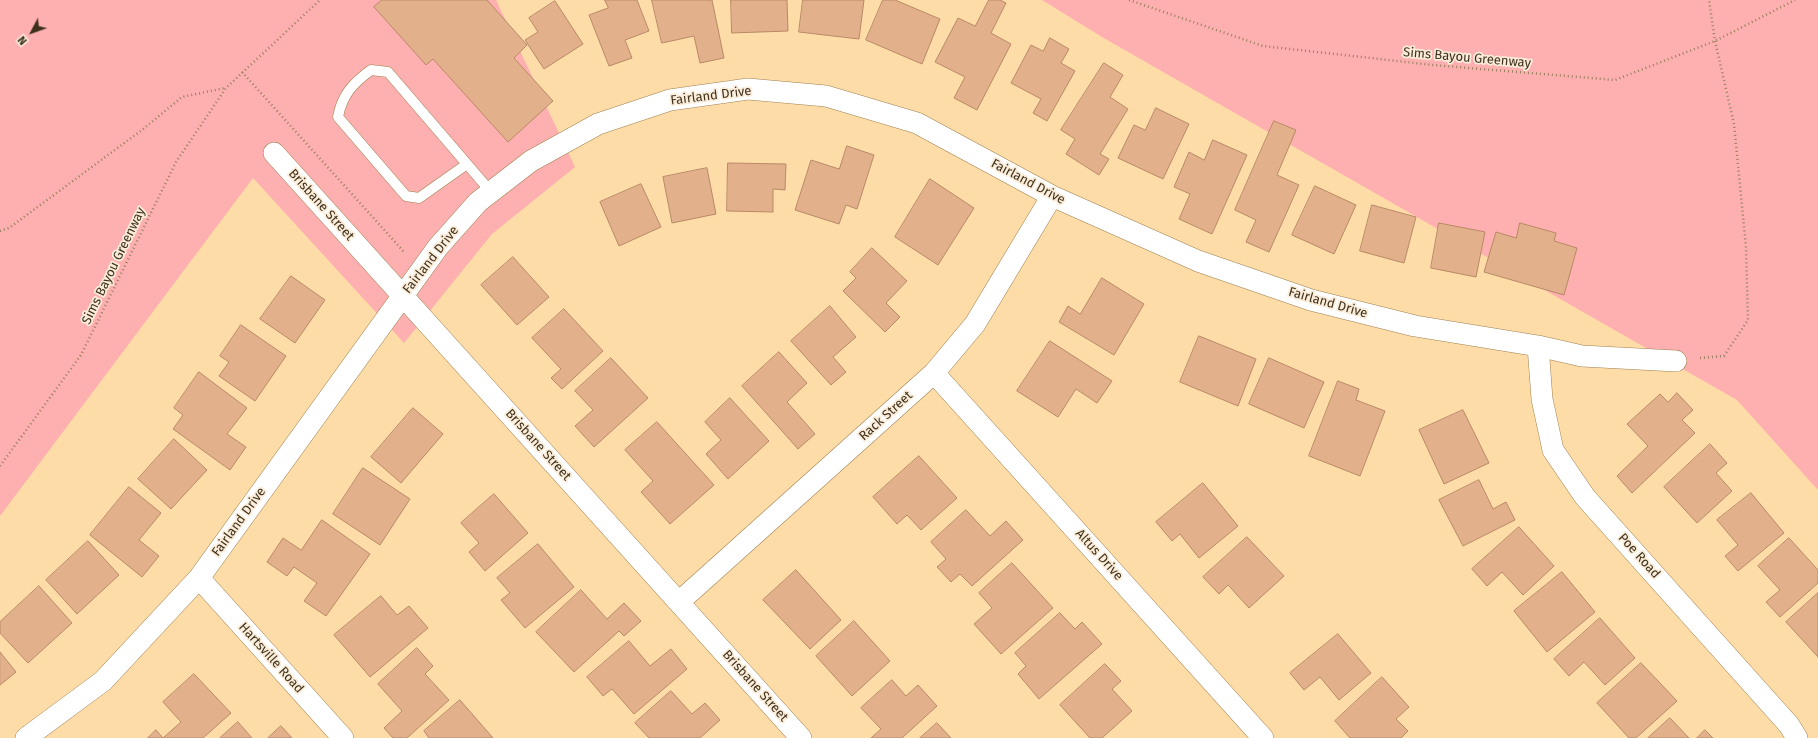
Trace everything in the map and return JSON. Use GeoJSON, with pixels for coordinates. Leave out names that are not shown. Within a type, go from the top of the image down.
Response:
{"type":"FeatureCollection","features":[{"type":"Feature","properties":{"kind":"street","name":"Fairland Drive"},"geometry":{"type":"LineString","coordinates":[[26,738],[103,681],[199,578],[438,247],[478,202],[531,160],[598,124],[670,100],[748,90],[826,96],[917,123],[1052,196],[1198,261],[1311,300],[1415,326],[1538,346],[1582,356],[1676,361]]}},
{"type":"Feature","properties":{"kind":"street","name":"Brisbane Street"},"geometry":{"type":"LineString","coordinates":[[274,153],[801,738]]}},
{"type":"Feature","properties":{"kind":"street","name":"Rack Street"},"geometry":{"type":"LineString","coordinates":[[679,602],[934,373],[975,324],[1052,196]]}},
{"type":"Feature","properties":{"kind":"street","name":"Poe Road"},"geometry":{"type":"LineString","coordinates":[[1538,346],[1542,399],[1554,450],[1585,497],[1789,724],[1797,738]]}},
{"type":"Feature","properties":{"kind":"street","name":"Altus Drive"},"geometry":{"type":"LineString","coordinates":[[934,373],[1263,738]]}},
{"type":"Feature","properties":{"kind":"street","name":"Hartsville Road"},"geometry":{"type":"LineString","coordinates":[[199,578],[343,738]]}},
{"type":"Feature","properties":{"kind":"lane"},"geometry":{"type":"LineString","coordinates":[[467,164],[419,198],[406,196],[338,117],[340,103],[356,81],[371,70],[388,72],[467,164],[491,192]]}},
{"type":"Feature","properties":{"kind":"path","name":"Sims Bayou Greenway"},"geometry":{"type":"LineString","coordinates":[[0,466],[81,355],[176,162],[226,88],[320,0]]}},
{"type":"Feature","properties":{"kind":"path","name":"Sims Bayou Greenway"},"geometry":{"type":"LineString","coordinates":[[1129,0],[1263,46],[1434,66],[1614,80],[1715,41],[1795,0]]}},
{"type":"Feature","properties":{"kind":"path"},"geometry":{"type":"LineString","coordinates":[[1676,361],[1724,356],[1748,320],[1746,247],[1734,124],[1715,41],[1708,0]]}},
{"type":"Feature","properties":{"kind":"path"},"geometry":{"type":"LineString","coordinates":[[242,72],[408,256]]}},
{"type":"Feature","properties":{"kind":"path"},"geometry":{"type":"LineString","coordinates":[[0,231],[9,228],[142,130],[182,97],[226,88]]}},
{"type":"Feature","properties":{"kind":"shaded area"},"geometry":{"type":"Polygon","coordinates":[[[0,0],[496,0],[575,167],[492,234],[404,343],[253,178],[0,516],[0,0]]]}},
{"type":"Feature","properties":{"kind":"shaded area"},"geometry":{"type":"Polygon","coordinates":[[[1042,0],[1818,0],[1818,490],[1737,400],[1102,37],[1042,0]]]}},
{"type":"Feature","properties":{"kind":"building"},"geometry":{"type":"Polygon","coordinates":[[[382,0],[487,0],[527,45],[514,58],[553,101],[508,142],[433,59],[426,65],[374,7],[382,0]]]}},
{"type":"Feature","properties":{"kind":"building"},"geometry":{"type":"Polygon","coordinates":[[[605,0],[637,0],[649,31],[625,40],[632,58],[609,66],[589,15],[608,8],[605,0]]]}},
{"type":"Feature","properties":{"kind":"building"},"geometry":{"type":"Polygon","coordinates":[[[652,0],[712,0],[724,58],[700,63],[694,36],[662,43],[652,0]]]}},
{"type":"Feature","properties":{"kind":"building"},"geometry":{"type":"Polygon","coordinates":[[[731,0],[787,0],[788,31],[732,33],[731,0]]]}},
{"type":"Feature","properties":{"kind":"building"},"geometry":{"type":"Polygon","coordinates":[[[803,0],[864,0],[859,39],[799,32],[803,0]]]}},
{"type":"Feature","properties":{"kind":"building"},"geometry":{"type":"Polygon","coordinates":[[[883,0],[895,0],[940,19],[922,64],[866,40],[883,0]]]}},
{"type":"Feature","properties":{"kind":"building"},"geometry":{"type":"Polygon","coordinates":[[[989,0],[1000,0],[1006,3],[991,33],[1011,44],[977,110],[954,98],[965,77],[935,62],[958,18],[975,26],[989,0]]]}},
{"type":"Feature","properties":{"kind":"building"},"geometry":{"type":"Polygon","coordinates":[[[555,1],[583,44],[544,69],[525,40],[538,32],[529,18],[555,1]]]}},
{"type":"Feature","properties":{"kind":"building"},"geometry":{"type":"Polygon","coordinates":[[[1050,38],[1069,49],[1061,63],[1075,71],[1047,121],[1033,113],[1041,99],[1011,83],[1031,45],[1043,51],[1050,38]]]}},
{"type":"Feature","properties":{"kind":"building"},"geometry":{"type":"Polygon","coordinates":[[[1104,63],[1123,75],[1110,97],[1128,109],[1100,154],[1109,159],[1099,175],[1066,154],[1075,139],[1061,130],[1104,63]]]}},
{"type":"Feature","properties":{"kind":"building"},"geometry":{"type":"Polygon","coordinates":[[[1156,108],[1189,124],[1163,179],[1118,158],[1134,125],[1145,130],[1156,108]]]}},
{"type":"Feature","properties":{"kind":"building"},"geometry":{"type":"Polygon","coordinates":[[[1274,121],[1296,130],[1277,175],[1299,185],[1269,252],[1246,242],[1256,220],[1235,210],[1274,121]]]}},
{"type":"Feature","properties":{"kind":"building"},"geometry":{"type":"Polygon","coordinates":[[[1213,140],[1247,155],[1212,234],[1179,219],[1190,194],[1174,187],[1189,152],[1204,160],[1213,140]]]}},
{"type":"Feature","properties":{"kind":"building"},"geometry":{"type":"Polygon","coordinates":[[[847,146],[874,155],[857,209],[846,205],[839,224],[795,210],[811,160],[839,169],[847,146]]]}},
{"type":"Feature","properties":{"kind":"building"},"geometry":{"type":"Polygon","coordinates":[[[728,163],[786,164],[785,190],[773,189],[773,212],[727,211],[728,163]]]}},
{"type":"Feature","properties":{"kind":"building"},"geometry":{"type":"Polygon","coordinates":[[[707,168],[716,214],[672,223],[663,177],[707,168]]]}},
{"type":"Feature","properties":{"kind":"building"},"geometry":{"type":"Polygon","coordinates":[[[930,179],[974,208],[938,265],[895,237],[930,179]]]}},
{"type":"Feature","properties":{"kind":"building"},"geometry":{"type":"Polygon","coordinates":[[[641,184],[661,227],[619,246],[600,202],[641,184]]]}},
{"type":"Feature","properties":{"kind":"building"},"geometry":{"type":"Polygon","coordinates":[[[1315,186],[1356,205],[1334,254],[1292,235],[1315,186]]]}},
{"type":"Feature","properties":{"kind":"building"},"geometry":{"type":"Polygon","coordinates":[[[1372,205],[1416,217],[1404,263],[1360,251],[1372,205]]]}},
{"type":"Feature","properties":{"kind":"building"},"geometry":{"type":"Polygon","coordinates":[[[1439,223],[1485,232],[1476,277],[1431,268],[1439,223]]]}},
{"type":"Feature","properties":{"kind":"building"},"geometry":{"type":"Polygon","coordinates":[[[1520,223],[1556,233],[1554,241],[1577,248],[1564,295],[1484,272],[1496,232],[1516,238],[1520,223]]]}},
{"type":"Feature","properties":{"kind":"building"},"geometry":{"type":"Polygon","coordinates":[[[872,248],[907,281],[886,303],[900,317],[885,332],[843,291],[856,278],[850,272],[872,248]]]}},
{"type":"Feature","properties":{"kind":"building"},"geometry":{"type":"Polygon","coordinates":[[[513,257],[549,297],[517,325],[481,285],[513,257]]]}},
{"type":"Feature","properties":{"kind":"building"},"geometry":{"type":"Polygon","coordinates":[[[291,276],[325,300],[295,343],[260,319],[291,276]]]}},
{"type":"Feature","properties":{"kind":"building"},"geometry":{"type":"Polygon","coordinates":[[[1102,278],[1144,304],[1114,355],[1059,322],[1068,306],[1080,314],[1102,278]]]}},
{"type":"Feature","properties":{"kind":"building"},"geometry":{"type":"Polygon","coordinates":[[[830,306],[856,337],[833,357],[846,372],[831,385],[791,341],[830,306]]]}},
{"type":"Feature","properties":{"kind":"building"},"geometry":{"type":"Polygon","coordinates":[[[564,309],[603,351],[562,389],[551,378],[561,369],[532,338],[564,309]]]}},
{"type":"Feature","properties":{"kind":"building"},"geometry":{"type":"Polygon","coordinates":[[[241,325],[286,356],[255,401],[219,376],[229,362],[220,356],[241,325]]]}},
{"type":"Feature","properties":{"kind":"building"},"geometry":{"type":"Polygon","coordinates":[[[1199,336],[1256,359],[1238,406],[1180,382],[1199,336]]]}},
{"type":"Feature","properties":{"kind":"building"},"geometry":{"type":"Polygon","coordinates":[[[1050,341],[1112,381],[1097,403],[1076,389],[1058,417],[1017,391],[1050,341]]]}},
{"type":"Feature","properties":{"kind":"building"},"geometry":{"type":"Polygon","coordinates":[[[779,352],[807,383],[787,402],[815,434],[798,449],[742,386],[779,352]]]}},
{"type":"Feature","properties":{"kind":"building"},"geometry":{"type":"Polygon","coordinates":[[[611,358],[648,398],[594,447],[575,426],[593,410],[575,391],[611,358]]]}},
{"type":"Feature","properties":{"kind":"building"},"geometry":{"type":"Polygon","coordinates":[[[1269,358],[1324,382],[1304,428],[1249,404],[1269,358]]]}},
{"type":"Feature","properties":{"kind":"building"},"geometry":{"type":"Polygon","coordinates":[[[199,372],[247,408],[227,434],[246,447],[230,470],[173,429],[183,415],[174,408],[199,372]]]}},
{"type":"Feature","properties":{"kind":"building"},"geometry":{"type":"Polygon","coordinates":[[[1338,381],[1359,389],[1356,400],[1385,411],[1360,476],[1309,456],[1338,381]]]}},
{"type":"Feature","properties":{"kind":"building"},"geometry":{"type":"Polygon","coordinates":[[[1677,393],[1693,410],[1682,420],[1695,433],[1632,493],[1617,476],[1648,446],[1627,424],[1660,394],[1668,402],[1677,393]]]}},
{"type":"Feature","properties":{"kind":"building"},"geometry":{"type":"Polygon","coordinates":[[[730,398],[769,441],[728,479],[706,454],[721,440],[705,422],[730,398]]]}},
{"type":"Feature","properties":{"kind":"building"},"geometry":{"type":"Polygon","coordinates":[[[413,408],[443,434],[401,483],[371,457],[413,408]]]}},
{"type":"Feature","properties":{"kind":"building"},"geometry":{"type":"Polygon","coordinates":[[[1463,410],[1489,463],[1444,484],[1419,430],[1463,410]]]}},
{"type":"Feature","properties":{"kind":"building"},"geometry":{"type":"Polygon","coordinates":[[[657,422],[714,485],[670,524],[641,492],[653,481],[625,450],[657,422]]]}},
{"type":"Feature","properties":{"kind":"building"},"geometry":{"type":"Polygon","coordinates":[[[174,439],[207,470],[171,509],[138,479],[174,439]]]}},
{"type":"Feature","properties":{"kind":"building"},"geometry":{"type":"Polygon","coordinates":[[[1710,444],[1727,463],[1716,473],[1732,491],[1697,523],[1664,487],[1710,444]]]}},
{"type":"Feature","properties":{"kind":"building"},"geometry":{"type":"Polygon","coordinates":[[[919,456],[957,498],[921,530],[907,515],[897,524],[873,497],[919,456]]]}},
{"type":"Feature","properties":{"kind":"building"},"geometry":{"type":"Polygon","coordinates":[[[363,468],[410,499],[380,545],[333,514],[363,468]]]}},
{"type":"Feature","properties":{"kind":"building"},"geometry":{"type":"Polygon","coordinates":[[[1479,480],[1493,509],[1506,502],[1515,520],[1463,546],[1439,500],[1479,480]]]}},
{"type":"Feature","properties":{"kind":"building"},"geometry":{"type":"Polygon","coordinates":[[[1203,483],[1238,526],[1199,558],[1180,534],[1172,541],[1156,522],[1203,483]]]}},
{"type":"Feature","properties":{"kind":"building"},"geometry":{"type":"Polygon","coordinates":[[[129,487],[161,513],[139,540],[159,556],[142,577],[90,535],[129,487]]]}},
{"type":"Feature","properties":{"kind":"building"},"geometry":{"type":"Polygon","coordinates":[[[1751,493],[1784,533],[1738,571],[1725,556],[1738,545],[1717,520],[1751,493]]]}},
{"type":"Feature","properties":{"kind":"building"},"geometry":{"type":"Polygon","coordinates":[[[494,494],[528,533],[485,571],[469,552],[479,543],[461,523],[494,494]]]}},
{"type":"Feature","properties":{"kind":"building"},"geometry":{"type":"Polygon","coordinates":[[[966,510],[990,536],[1006,521],[1023,540],[972,586],[960,574],[951,582],[937,567],[946,559],[931,542],[966,510]]]}},
{"type":"Feature","properties":{"kind":"building"},"geometry":{"type":"Polygon","coordinates":[[[322,520],[370,554],[326,616],[304,601],[317,583],[294,567],[287,576],[267,562],[283,538],[301,550],[322,520]]]}},
{"type":"Feature","properties":{"kind":"building"},"geometry":{"type":"Polygon","coordinates":[[[1519,527],[1554,566],[1523,595],[1502,572],[1487,586],[1472,569],[1519,527]]]}},
{"type":"Feature","properties":{"kind":"building"},"geometry":{"type":"Polygon","coordinates":[[[1247,537],[1284,576],[1249,608],[1228,585],[1219,594],[1203,577],[1247,537]]]}},
{"type":"Feature","properties":{"kind":"building"},"geometry":{"type":"Polygon","coordinates":[[[1789,538],[1818,570],[1818,583],[1780,617],[1766,602],[1780,590],[1758,566],[1789,538]]]}},
{"type":"Feature","properties":{"kind":"building"},"geometry":{"type":"Polygon","coordinates":[[[88,541],[119,575],[77,614],[46,580],[88,541]]]}},
{"type":"Feature","properties":{"kind":"building"},"geometry":{"type":"Polygon","coordinates":[[[538,544],[574,587],[525,628],[501,600],[510,593],[497,578],[538,544]]]}},
{"type":"Feature","properties":{"kind":"building"},"geometry":{"type":"Polygon","coordinates":[[[1012,563],[1053,608],[1001,654],[974,624],[992,608],[979,593],[1012,563]]]}},
{"type":"Feature","properties":{"kind":"building"},"geometry":{"type":"Polygon","coordinates":[[[796,570],[841,620],[810,649],[763,600],[796,570]]]}},
{"type":"Feature","properties":{"kind":"building"},"geometry":{"type":"Polygon","coordinates":[[[1562,572],[1595,612],[1547,652],[1514,611],[1562,572]]]}},
{"type":"Feature","properties":{"kind":"building"},"geometry":{"type":"Polygon","coordinates":[[[39,586],[72,623],[28,663],[0,633],[0,622],[39,586]]]}},
{"type":"Feature","properties":{"kind":"building"},"geometry":{"type":"Polygon","coordinates":[[[581,590],[607,619],[624,603],[641,621],[624,636],[619,631],[574,672],[536,632],[581,590]]]}},
{"type":"Feature","properties":{"kind":"building"},"geometry":{"type":"Polygon","coordinates":[[[1818,593],[1818,657],[1786,622],[1818,593]]]}},
{"type":"Feature","properties":{"kind":"building"},"geometry":{"type":"Polygon","coordinates":[[[381,596],[397,615],[409,606],[428,628],[370,677],[334,635],[381,596]]]}},
{"type":"Feature","properties":{"kind":"building"},"geometry":{"type":"Polygon","coordinates":[[[1060,613],[1075,629],[1082,622],[1102,644],[1039,699],[1018,674],[1026,666],[1015,653],[1060,613]]]}},
{"type":"Feature","properties":{"kind":"building"},"geometry":{"type":"Polygon","coordinates":[[[1600,618],[1635,658],[1605,685],[1584,662],[1569,676],[1554,659],[1600,618]]]}},
{"type":"Feature","properties":{"kind":"building"},"geometry":{"type":"Polygon","coordinates":[[[854,621],[890,661],[852,696],[816,656],[854,621]]]}},
{"type":"Feature","properties":{"kind":"building"},"geometry":{"type":"Polygon","coordinates":[[[1338,634],[1371,673],[1339,700],[1320,677],[1304,690],[1290,673],[1338,634]]]}},
{"type":"Feature","properties":{"kind":"building"},"geometry":{"type":"Polygon","coordinates":[[[629,641],[650,666],[671,649],[687,669],[634,714],[612,689],[603,696],[587,677],[629,641]]]}},
{"type":"Feature","properties":{"kind":"building"},"geometry":{"type":"Polygon","coordinates":[[[417,648],[433,666],[425,674],[449,700],[407,738],[393,738],[384,728],[402,711],[378,684],[417,648]]]}},
{"type":"Feature","properties":{"kind":"building"},"geometry":{"type":"Polygon","coordinates":[[[0,652],[16,672],[0,685],[0,652]]]}},
{"type":"Feature","properties":{"kind":"building"},"geometry":{"type":"Polygon","coordinates":[[[1641,663],[1677,701],[1636,738],[1629,738],[1597,703],[1641,663]]]}},
{"type":"Feature","properties":{"kind":"building"},"geometry":{"type":"Polygon","coordinates":[[[1105,664],[1121,681],[1112,689],[1132,711],[1102,738],[1090,738],[1060,705],[1105,664]]]}},
{"type":"Feature","properties":{"kind":"building"},"geometry":{"type":"Polygon","coordinates":[[[194,674],[231,713],[203,738],[163,738],[181,722],[163,702],[194,674]]]}},
{"type":"Feature","properties":{"kind":"building"},"geometry":{"type":"Polygon","coordinates":[[[1382,677],[1409,707],[1396,719],[1408,731],[1401,738],[1350,738],[1335,721],[1382,677]]]}},
{"type":"Feature","properties":{"kind":"building"},"geometry":{"type":"Polygon","coordinates":[[[892,680],[906,696],[918,685],[937,706],[902,738],[871,738],[881,729],[861,708],[892,680]]]}},
{"type":"Feature","properties":{"kind":"building"},"geometry":{"type":"Polygon","coordinates":[[[671,691],[692,714],[705,703],[720,720],[700,738],[649,738],[635,723],[671,691]]]}},
{"type":"Feature","properties":{"kind":"building"},"geometry":{"type":"Polygon","coordinates":[[[460,700],[493,738],[429,738],[424,731],[460,700]]]}},
{"type":"Feature","properties":{"kind":"building"},"geometry":{"type":"Polygon","coordinates":[[[1670,718],[1689,738],[1648,738],[1670,718]]]}},
{"type":"Feature","properties":{"kind":"building"},"geometry":{"type":"Polygon","coordinates":[[[238,722],[252,738],[220,738],[238,722]]]}},
{"type":"Feature","properties":{"kind":"building"},"geometry":{"type":"Polygon","coordinates":[[[937,723],[951,738],[920,738],[937,723]]]}},
{"type":"Feature","properties":{"kind":"building"},"geometry":{"type":"Polygon","coordinates":[[[281,726],[292,738],[268,738],[281,726]]]}},
{"type":"Feature","properties":{"kind":"building"},"geometry":{"type":"Polygon","coordinates":[[[156,730],[163,738],[148,738],[156,730]]]}},
{"type":"Feature","properties":{"kind":"building"},"geometry":{"type":"Polygon","coordinates":[[[1705,730],[1713,738],[1697,738],[1705,730]]]}}]}
